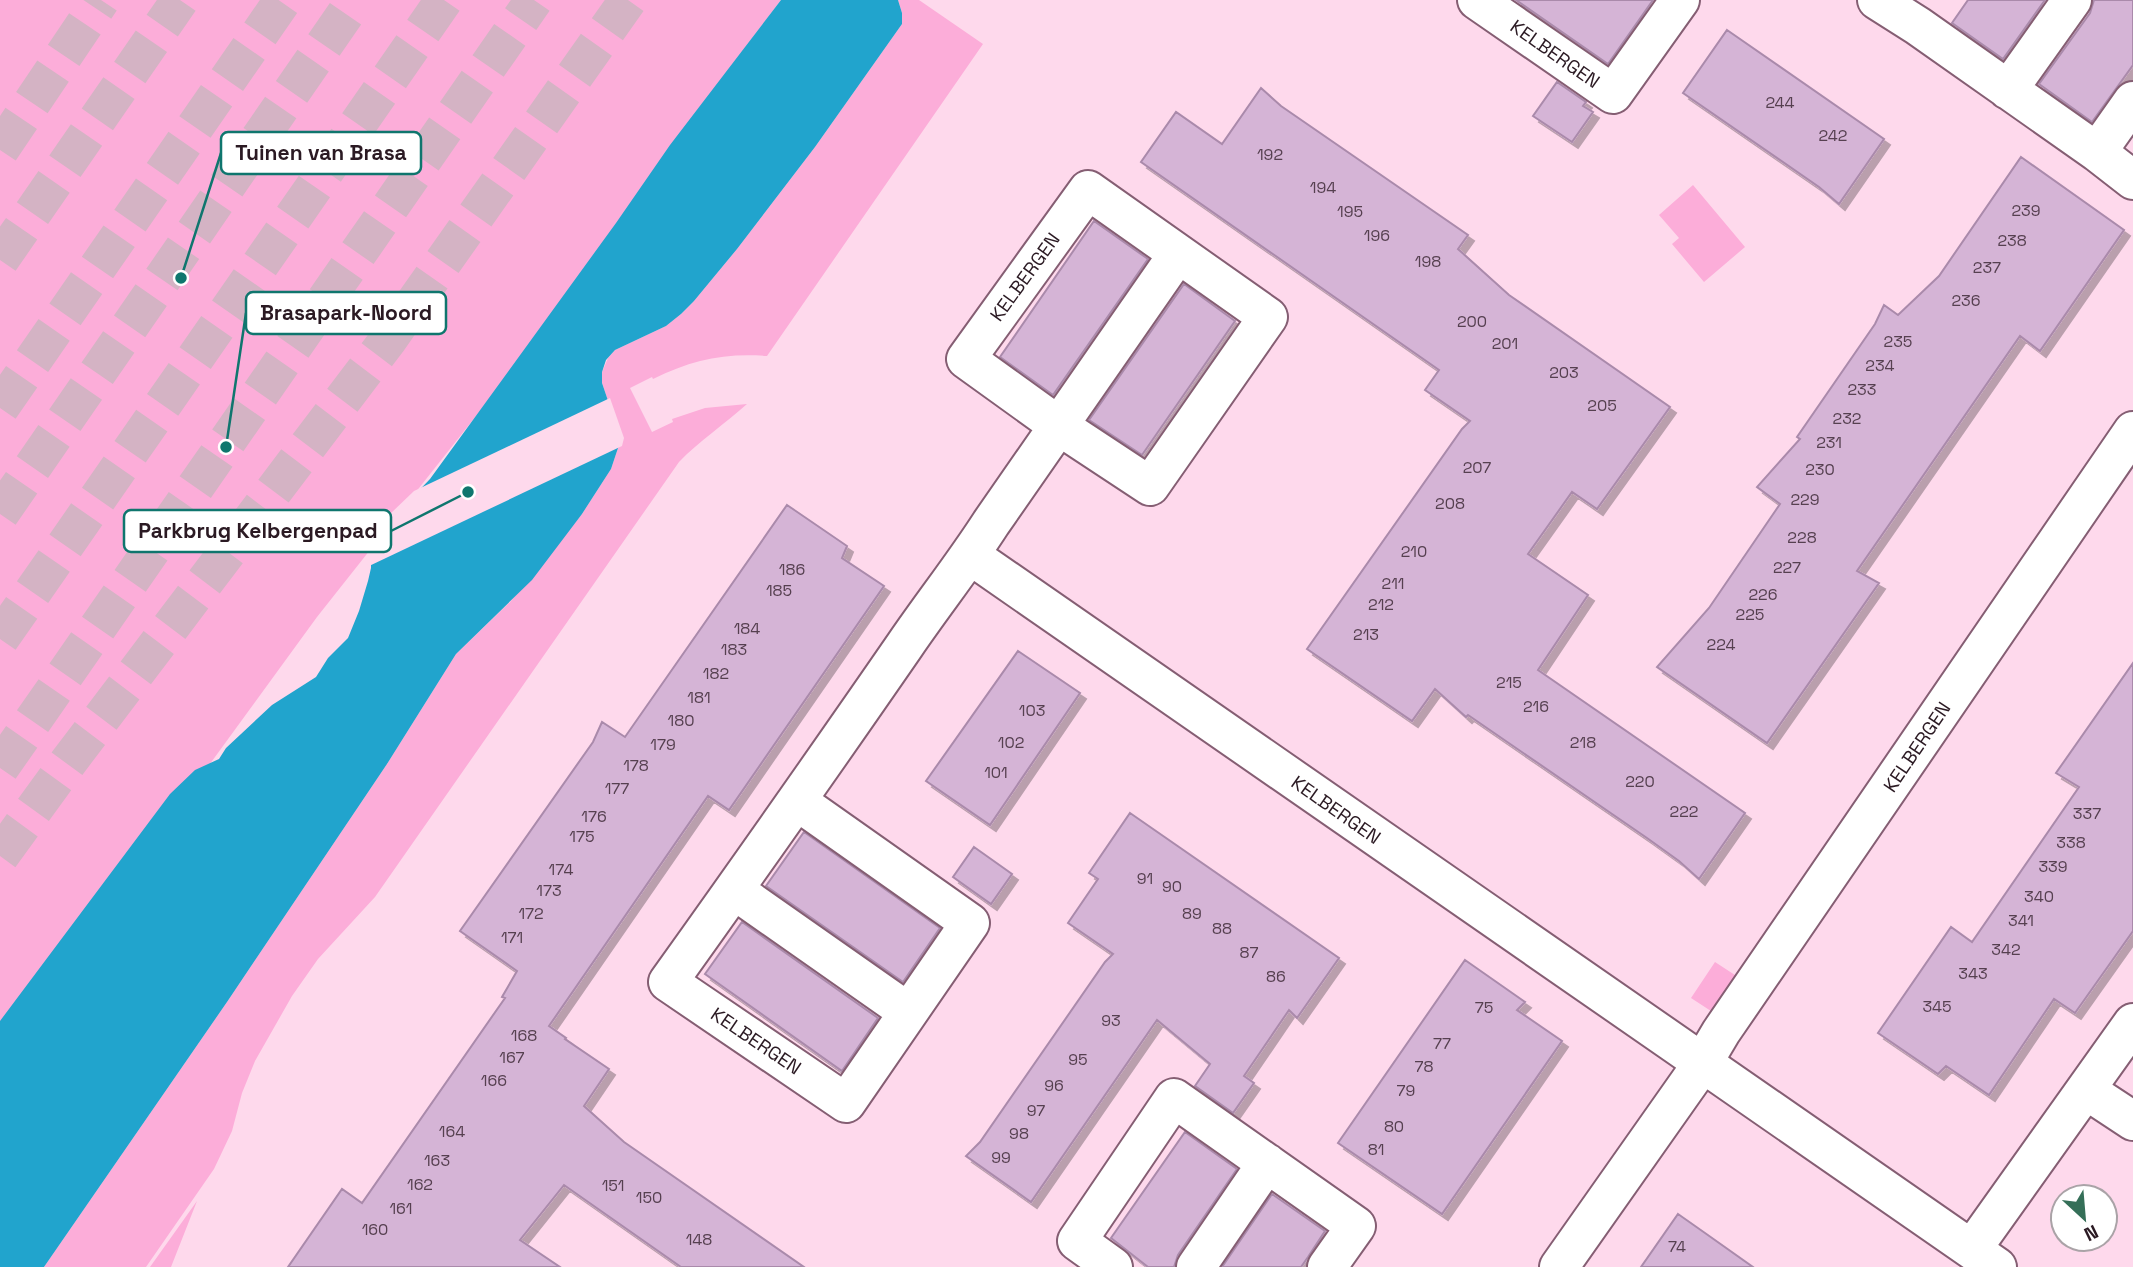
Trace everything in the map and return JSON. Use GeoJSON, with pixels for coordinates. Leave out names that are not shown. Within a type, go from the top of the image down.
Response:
{"type":"FeatureCollection","features":[{"type":"Feature","properties":{"kind":"street","name":"KELBERGEN"},"geometry":{"type":"LineString","coordinates":[[1477,0],[1613,94],[1674,2]]}},
{"type":"Feature","properties":{"kind":"street"},"geometry":{"type":"LineString","coordinates":[[1877,0],[1927,13],[2008,90],[2133,180]]}},
{"type":"Feature","properties":{"kind":"street"},"geometry":{"type":"LineString","coordinates":[[2008,90],[2072,0]]}},
{"type":"Feature","properties":{"kind":"street"},"geometry":{"type":"LineString","coordinates":[[2097,152],[2133,101]]}},
{"type":"Feature","properties":{"kind":"street","name":"KELBERGEN"},"geometry":{"type":"LineString","coordinates":[[1088,190],[1268,317],[1150,486],[1059,426],[965,359],[1088,190]]}},
{"type":"Feature","properties":{"kind":"street","name":"KELBERGEN"},"geometry":{"type":"LineString","coordinates":[[797,802],[970,923],[846,1103],[668,982],[797,802],[1178,254]]}},
{"type":"Feature","properties":{"kind":"street","name":"KELBERGEN"},"geometry":{"type":"LineString","coordinates":[[1559,1267],[1702,1064],[1721,1032],[2133,431]]}},
{"type":"Feature","properties":{"kind":"street","name":"KELBERGEN"},"geometry":{"type":"LineString","coordinates":[[970,555],[1985,1258],[2086,1090],[2133,1023]]}},
{"type":"Feature","properties":{"kind":"street"},"geometry":{"type":"LineString","coordinates":[[734,890],[908,1012]]}},
{"type":"Feature","properties":{"kind":"street"},"geometry":{"type":"LineString","coordinates":[[2086,1090],[2133,1121]]}},
{"type":"Feature","properties":{"kind":"street"},"geometry":{"type":"LineString","coordinates":[[1113,1267],[1077,1241],[1174,1098],[1356,1226],[1327,1267]]}},
{"type":"Feature","properties":{"kind":"street"},"geometry":{"type":"LineString","coordinates":[[1196,1267],[1267,1163]]}},
{"type":"Feature","properties":{"kind":"shaded area"},"geometry":{"type":"Polygon","coordinates":[[[0,0],[781,0],[732,65],[586,277],[317,617],[0,1052],[0,0]]]}},
{"type":"Feature","properties":{"kind":"shaded area"},"geometry":{"type":"Polygon","coordinates":[[[898,0],[919,0],[983,44],[767,356],[708,359],[653,379],[652,377],[630,388],[652,432],[673,422],[672,419],[705,408],[747,404],[679,462],[375,897],[318,959],[292,996],[255,1061],[242,1093],[232,1131],[214,1169],[146,1267],[44,1267],[387,764],[456,654],[511,601],[582,514],[611,469],[621,439],[602,383],[602,372],[608,358],[615,350],[666,326],[681,314],[737,249],[815,147],[902,24],[898,0]]]}},
{"type":"Feature","properties":{"kind":"shaded area"},"geometry":{"type":"Polygon","coordinates":[[[1693,185],[1745,247],[1704,282],[1672,244],[1679,238],[1659,215],[1693,185]]]}},
{"type":"Feature","properties":{"kind":"shaded area"},"geometry":{"type":"Polygon","coordinates":[[[1715,962],[1738,977],[1714,1013],[1691,998],[1715,962]]]}},
{"type":"Feature","properties":{"kind":"shaded area"},"geometry":{"type":"Polygon","coordinates":[[[197,1201],[171,1267],[150,1267],[197,1201]]]}},
{"type":"Feature","properties":{"kind":"water"},"geometry":{"type":"Polygon","coordinates":[[[781,0],[898,0],[902,24],[815,147],[694,301],[666,326],[615,350],[606,360],[602,383],[621,439],[611,469],[582,514],[532,580],[456,654],[387,764],[44,1267],[0,1267],[0,1021],[170,794],[195,770],[219,759],[226,748],[272,705],[316,677],[328,658],[348,638],[368,581],[371,552],[408,502],[430,479],[670,145],[781,0]]]}},
{"type":"Feature","properties":{"kind":"pier"},"geometry":{"type":"Polygon","coordinates":[[[610,398],[624,438],[622,446],[367,567],[368,551],[389,515],[414,491],[610,398]]]}},
{"type":"Feature","properties":{"kind":"building"},"geometry":{"type":"Polygon","coordinates":[[[1516,0],[1653,0],[1608,64],[1516,0]]]}},
{"type":"Feature","properties":{"kind":"building"},"geometry":{"type":"Polygon","coordinates":[[[1968,0],[2045,0],[2003,59],[1952,23],[1968,0]]]}},
{"type":"Feature","properties":{"kind":"building"},"geometry":{"type":"Polygon","coordinates":[[[2094,0],[2133,0],[2133,65],[2092,122],[2039,84],[2090,13],[2094,0]]]}},
{"type":"Feature","properties":{"kind":"building"},"geometry":{"type":"Polygon","coordinates":[[[1727,30],[1884,139],[1839,204],[1819,187],[1683,93],[1727,30]]]}},
{"type":"Feature","properties":{"kind":"building"},"geometry":{"type":"Polygon","coordinates":[[[1557,82],[1586,102],[1583,106],[1593,112],[1572,142],[1533,116],[1557,82]]]}},
{"type":"Feature","properties":{"kind":"building"},"geometry":{"type":"Polygon","coordinates":[[[1261,88],[1281,106],[1468,235],[1458,249],[1509,295],[1670,407],[1597,509],[1572,492],[1528,554],[1588,595],[1538,670],[1745,813],[1699,879],[1647,838],[1468,715],[1466,717],[1435,689],[1412,721],[1307,649],[1470,421],[1425,390],[1439,370],[1141,162],[1176,112],[1222,144],[1261,88]]]}},
{"type":"Feature","properties":{"kind":"building"},"geometry":{"type":"Polygon","coordinates":[[[2021,157],[2124,230],[2040,351],[2020,336],[1857,571],[1879,583],[1767,743],[1657,667],[1709,608],[1780,504],[1757,487],[1800,439],[1797,437],[1875,324],[1884,305],[1898,315],[1939,276],[2021,157]]]}},
{"type":"Feature","properties":{"kind":"building"},"geometry":{"type":"Polygon","coordinates":[[[1094,221],[1148,259],[1053,395],[1000,357],[1094,221]]]}},
{"type":"Feature","properties":{"kind":"building"},"geometry":{"type":"Polygon","coordinates":[[[1184,284],[1235,321],[1142,455],[1089,420],[1184,284]]]}},
{"type":"Feature","properties":{"kind":"building"},"geometry":{"type":"Polygon","coordinates":[[[787,505],[847,546],[842,558],[884,586],[729,810],[708,796],[549,1026],[609,1069],[584,1106],[624,1142],[804,1267],[681,1267],[564,1185],[520,1240],[560,1267],[288,1267],[342,1189],[362,1203],[505,998],[502,997],[517,971],[460,931],[593,742],[602,722],[625,737],[787,505]]]}},
{"type":"Feature","properties":{"kind":"building"},"geometry":{"type":"Polygon","coordinates":[[[1018,651],[1080,693],[990,825],[926,781],[1018,651]]]}},
{"type":"Feature","properties":{"kind":"building"},"geometry":{"type":"Polygon","coordinates":[[[2133,663],[2133,931],[2075,1013],[2054,999],[1989,1095],[1946,1066],[1938,1074],[1878,1033],[1951,927],[1972,942],[2079,787],[2056,773],[2133,663]]]}},
{"type":"Feature","properties":{"kind":"building"},"geometry":{"type":"Polygon","coordinates":[[[1130,813],[1339,958],[1297,1018],[1289,1010],[1244,1076],[1254,1083],[1233,1113],[1195,1086],[1210,1064],[1157,1020],[1031,1202],[966,1156],[980,1142],[1113,954],[1068,923],[1098,879],[1089,873],[1130,813]]]}},
{"type":"Feature","properties":{"kind":"building"},"geometry":{"type":"Polygon","coordinates":[[[804,832],[940,928],[903,982],[766,886],[804,832]]]}},
{"type":"Feature","properties":{"kind":"building"},"geometry":{"type":"Polygon","coordinates":[[[974,847],[1012,874],[991,904],[953,877],[974,847]]]}},
{"type":"Feature","properties":{"kind":"building"},"geometry":{"type":"Polygon","coordinates":[[[742,922],[878,1018],[842,1071],[705,974],[742,922]]]}},
{"type":"Feature","properties":{"kind":"building"},"geometry":{"type":"Polygon","coordinates":[[[1465,960],[1525,1002],[1517,1010],[1562,1041],[1442,1214],[1338,1143],[1465,960]]]}},
{"type":"Feature","properties":{"kind":"building"},"geometry":{"type":"Polygon","coordinates":[[[1185,1132],[1237,1169],[1178,1255],[1174,1267],[1148,1267],[1111,1238],[1185,1132]]]}},
{"type":"Feature","properties":{"kind":"building"},"geometry":{"type":"Polygon","coordinates":[[[1272,1194],[1325,1231],[1308,1257],[1301,1267],[1222,1267],[1272,1194]]]}},
{"type":"Feature","properties":{"kind":"building"},"geometry":{"type":"Polygon","coordinates":[[[1678,1214],[1705,1233],[1753,1267],[1641,1267],[1678,1214]]]}},
{"type":"Feature","properties":{"kind":"tunnel"},"geometry":{"type":"LineString","coordinates":[[0,150],[101,0]]}},
{"type":"Feature","properties":{"kind":"tunnel"},"geometry":{"type":"LineString","coordinates":[[0,260],[180,0]]}},
{"type":"Feature","properties":{"kind":"tunnel"},"geometry":{"type":"LineString","coordinates":[[0,408],[283,0]]}},
{"type":"Feature","properties":{"kind":"tunnel"},"geometry":{"type":"LineString","coordinates":[[0,514],[355,0]]}},
{"type":"Feature","properties":{"kind":"tunnel"},"geometry":{"type":"LineString","coordinates":[[0,639],[444,0]]}},
{"type":"Feature","properties":{"kind":"tunnel"},"geometry":{"type":"LineString","coordinates":[[0,768],[534,0]]}},
{"type":"Feature","properties":{"kind":"tunnel"},"geometry":{"type":"LineString","coordinates":[[0,856],[388,340],[628,0]]}},
{"type":"Feature","properties":{"kind":"place","name":"Tuinen van Brasa"},"geometry":{"type":"Point","coordinates":[181,278]}},
{"type":"Feature","properties":{"kind":"place","name":"Brasapark-Noord"},"geometry":{"type":"Point","coordinates":[226,447]}},
{"type":"Feature","properties":{"kind":"place","name":"Parkbrug Kelbergenpad"},"geometry":{"type":"Point","coordinates":[468,492]}}]}
